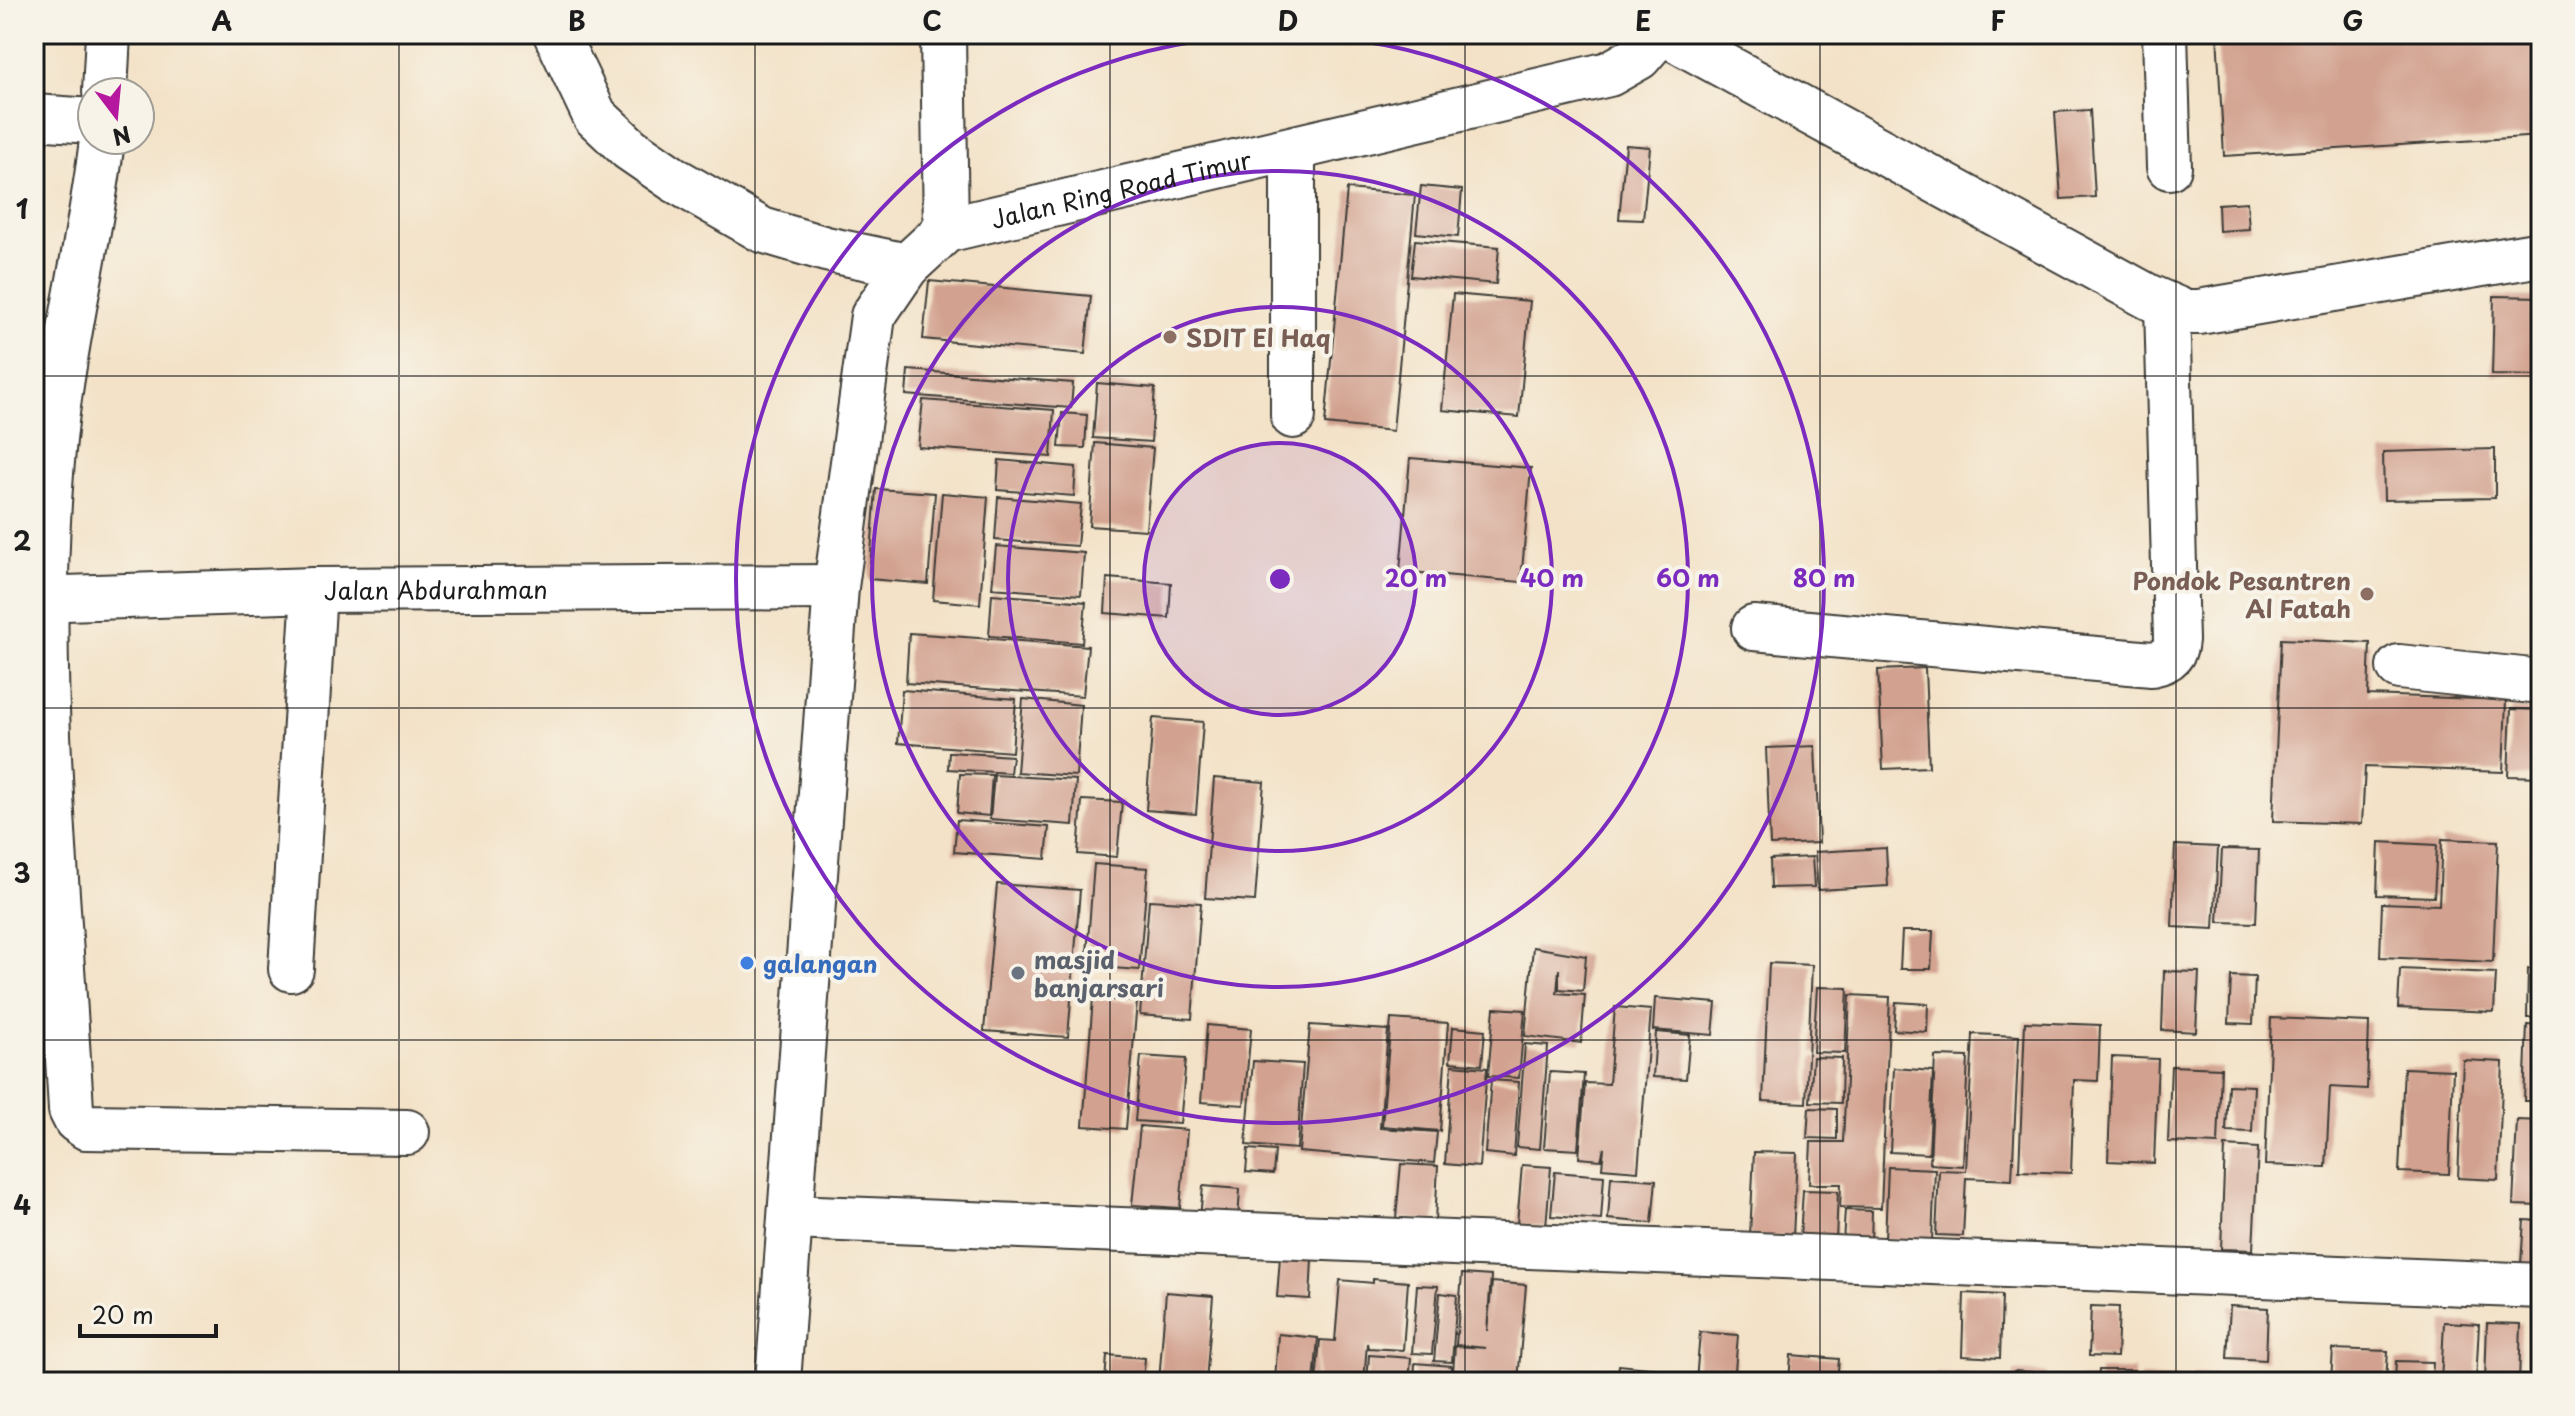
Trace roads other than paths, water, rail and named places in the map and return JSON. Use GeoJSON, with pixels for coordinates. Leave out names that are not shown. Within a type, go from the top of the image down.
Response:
{"type":"FeatureCollection","features":[{"type":"Feature","properties":{"kind":"street"},"geometry":{"type":"LineString","coordinates":[[106,76],[108,34]]}},
{"type":"Feature","properties":{"kind":"street"},"geometry":{"type":"LineString","coordinates":[[556,34],[595,116],[630,149],[675,180],[762,230],[826,249],[907,266]]}},
{"type":"Feature","properties":{"kind":"street"},"geometry":{"type":"LineString","coordinates":[[943,34],[946,230]]}},
{"type":"Feature","properties":{"kind":"street","name":"Jalan Ring Road Timur"},"geometry":{"type":"LineString","coordinates":[[778,1382],[836,587],[873,316],[907,266],[946,230],[1609,74],[1639,57],[1659,34]]}},
{"type":"Feature","properties":{"kind":"street"},"geometry":{"type":"LineString","coordinates":[[1666,34],[2167,306],[2184,312],[2199,312],[2541,254]]}},
{"type":"Feature","properties":{"kind":"street"},"geometry":{"type":"LineString","coordinates":[[2165,34],[2169,167]]}},
{"type":"Feature","properties":{"kind":"street"},"geometry":{"type":"LineString","coordinates":[[34,117],[76,120]]}},
{"type":"Feature","properties":{"kind":"street"},"geometry":{"type":"LineString","coordinates":[[1293,149],[1293,416]]}},
{"type":"Feature","properties":{"kind":"street"},"geometry":{"type":"LineString","coordinates":[[100,156],[93,220],[56,420],[40,599],[54,851],[51,1071],[76,1120],[86,1127],[407,1132]]}},
{"type":"Feature","properties":{"kind":"street"},"geometry":{"type":"LineString","coordinates":[[1754,628],[2152,664],[2163,662],[2175,651],[2176,640],[2167,306]]}},
{"type":"Feature","properties":{"kind":"street","name":"Jalan Abdurahman"},"geometry":{"type":"LineString","coordinates":[[40,599],[314,590],[836,587]]}},
{"type":"Feature","properties":{"kind":"street"},"geometry":{"type":"LineString","coordinates":[[291,969],[314,590]]}},
{"type":"Feature","properties":{"kind":"street"},"geometry":{"type":"LineString","coordinates":[[2399,667],[2541,682]]}},
{"type":"Feature","properties":{"kind":"street"},"geometry":{"type":"LineString","coordinates":[[791,1217],[2541,1286]]}},
{"type":"Feature","properties":{"kind":"place","name":"SDIT El Haq"},"geometry":{"type":"Point","coordinates":[1170,337]}},
{"type":"Feature","properties":{"kind":"place","name":"Pondok Pesantren Al Fatah"},"geometry":{"type":"Point","coordinates":[2367,594]}},
{"type":"Feature","properties":{"kind":"place","name":"galangan"},"geometry":{"type":"Point","coordinates":[747,963]}},
{"type":"Feature","properties":{"kind":"place","name":"masjid banjarsari"},"geometry":{"type":"Point","coordinates":[1018,973]}}]}
